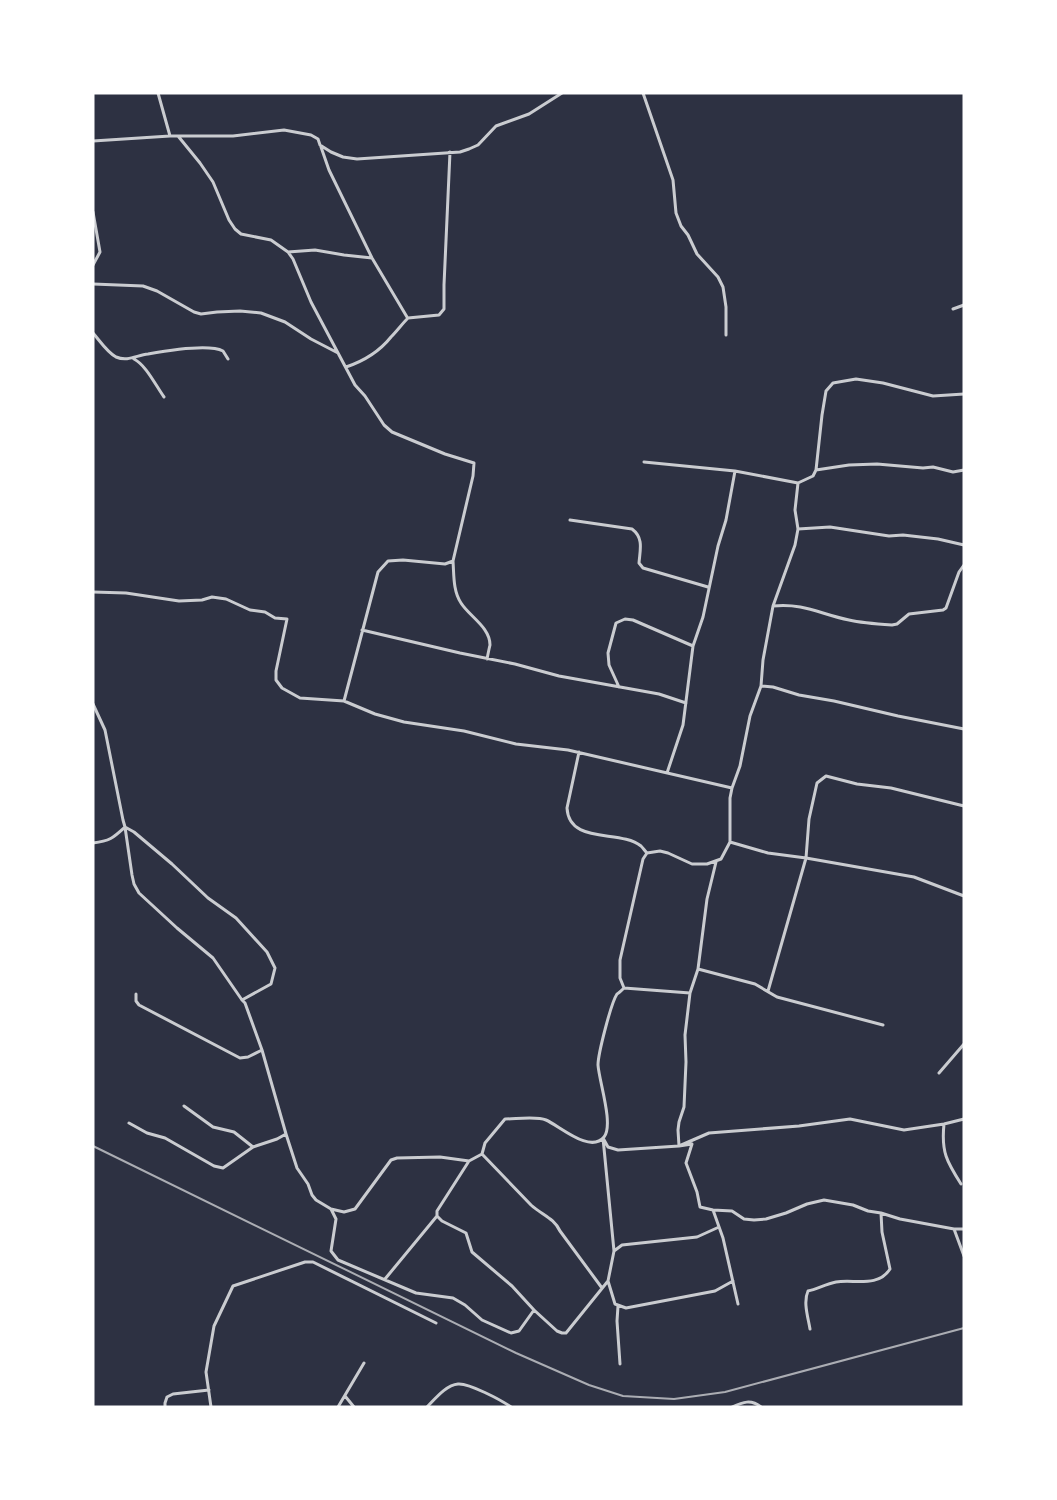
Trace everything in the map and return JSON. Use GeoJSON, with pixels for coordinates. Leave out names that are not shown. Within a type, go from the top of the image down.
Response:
{"type":"FeatureCollection","features":[{"type":"Feature","properties":{"kind":"street"},"geometry":{"type":"LineString","coordinates":[[158,93],[170,136]]}},
{"type":"Feature","properties":{"kind":"street"},"geometry":{"type":"LineString","coordinates":[[320,146],[343,157],[357,159],[469,149],[478,145],[496,126],[529,114],[562,93]]}},
{"type":"Feature","properties":{"kind":"street"},"geometry":{"type":"LineString","coordinates":[[642,93],[673,180],[676,213],[681,226],[697,254],[718,277],[723,287],[726,335]]}},
{"type":"Feature","properties":{"kind":"street"},"geometry":{"type":"LineString","coordinates":[[93,141],[233,135],[284,130],[311,135],[318,139],[328,170],[372,258],[408,318]]}},
{"type":"Feature","properties":{"kind":"street"},"geometry":{"type":"LineString","coordinates":[[178,136],[213,182],[228,220],[234,229],[241,234],[272,240],[288,252],[293,259],[311,302],[355,385],[384,425],[392,432],[445,454],[474,463],[453,561],[459,601],[488,637],[490,644],[487,658]]}},
{"type":"Feature","properties":{"kind":"street"},"geometry":{"type":"LineString","coordinates":[[346,368],[372,356],[408,318],[439,315],[444,309],[450,152]]}},
{"type":"Feature","properties":{"kind":"street"},"geometry":{"type":"LineString","coordinates":[[93,212],[100,252],[93,265]]}},
{"type":"Feature","properties":{"kind":"street"},"geometry":{"type":"LineString","coordinates":[[288,252],[315,250],[372,258]]}},
{"type":"Feature","properties":{"kind":"street"},"geometry":{"type":"LineString","coordinates":[[93,284],[143,286],[201,314],[240,311],[261,313],[285,322],[339,353]]}},
{"type":"Feature","properties":{"kind":"street"},"geometry":{"type":"LineString","coordinates":[[953,309],[964,305]]}},
{"type":"Feature","properties":{"kind":"street"},"geometry":{"type":"LineString","coordinates":[[93,333],[114,356],[139,361],[164,397]]}},
{"type":"Feature","properties":{"kind":"street"},"geometry":{"type":"LineString","coordinates":[[134,359],[166,351],[213,348],[223,351],[228,359]]}},
{"type":"Feature","properties":{"kind":"street"},"geometry":{"type":"LineString","coordinates":[[644,462],[735,471],[798,483],[813,476],[816,471],[826,391],[833,382],[856,379],[883,383],[933,396],[964,394]]}},
{"type":"Feature","properties":{"kind":"street"},"geometry":{"type":"LineString","coordinates":[[816,471],[849,465],[877,464],[933,467],[953,472],[964,470]]}},
{"type":"Feature","properties":{"kind":"street"},"geometry":{"type":"LineString","coordinates":[[667,773],[683,725],[693,646],[703,617],[735,471]]}},
{"type":"Feature","properties":{"kind":"street"},"geometry":{"type":"LineString","coordinates":[[647,853],[660,851],[692,864],[707,864],[721,859],[729,842],[732,788],[740,766],[750,716],[761,686],[763,660],[773,606],[795,545],[798,529],[795,510],[798,483]]}},
{"type":"Feature","properties":{"kind":"street"},"geometry":{"type":"LineString","coordinates":[[570,520],[632,529],[641,541],[639,563],[643,568],[708,587]]}},
{"type":"Feature","properties":{"kind":"street"},"geometry":{"type":"LineString","coordinates":[[798,529],[830,527],[889,536],[938,539],[964,545]]}},
{"type":"Feature","properties":{"kind":"street"},"geometry":{"type":"LineString","coordinates":[[344,701],[378,572],[388,561],[445,564],[453,561]]}},
{"type":"Feature","properties":{"kind":"street"},"geometry":{"type":"LineString","coordinates":[[773,606],[798,605],[849,620],[892,626],[909,614],[946,608],[959,572],[964,565]]}},
{"type":"Feature","properties":{"kind":"street"},"geometry":{"type":"LineString","coordinates":[[93,592],[126,593],[179,601],[213,597],[226,599],[250,610],[265,612],[275,618],[287,619],[276,680],[282,688],[300,698],[344,701],[375,714],[404,722],[464,731],[516,744],[579,752],[732,788]]}},
{"type":"Feature","properties":{"kind":"street"},"geometry":{"type":"LineString","coordinates":[[620,687],[609,665],[608,653],[616,623],[625,619],[633,620],[693,646]]}},
{"type":"Feature","properties":{"kind":"street"},"geometry":{"type":"LineString","coordinates":[[362,630],[559,676],[659,694],[686,703]]}},
{"type":"Feature","properties":{"kind":"street"},"geometry":{"type":"LineString","coordinates":[[761,686],[964,729]]}},
{"type":"Feature","properties":{"kind":"street"},"geometry":{"type":"LineString","coordinates":[[93,704],[105,730],[134,884],[139,893],[213,958],[245,1003],[262,1050],[297,1168],[316,1200],[331,1209],[344,1212],[355,1209],[391,1160],[397,1158],[440,1157],[469,1161]]}},
{"type":"Feature","properties":{"kind":"street"},"geometry":{"type":"LineString","coordinates":[[579,752],[567,808],[575,827],[596,835],[625,839],[640,845],[647,853]]}},
{"type":"Feature","properties":{"kind":"street"},"geometry":{"type":"LineString","coordinates":[[768,991],[806,858],[809,819],[817,783],[826,776],[857,784],[891,788],[964,806]]}},
{"type":"Feature","properties":{"kind":"street"},"geometry":{"type":"LineString","coordinates":[[93,843],[112,839],[125,827]]}},
{"type":"Feature","properties":{"kind":"street"},"geometry":{"type":"LineString","coordinates":[[125,827],[172,864],[208,898],[236,918],[267,952],[275,968],[271,984],[242,1000]]}},
{"type":"Feature","properties":{"kind":"street"},"geometry":{"type":"LineString","coordinates":[[729,842],[768,853],[914,877],[964,896]]}},
{"type":"Feature","properties":{"kind":"street"},"geometry":{"type":"LineString","coordinates":[[624,988],[620,978],[620,960],[643,860],[647,853]]}},
{"type":"Feature","properties":{"kind":"street"},"geometry":{"type":"LineString","coordinates":[[679,1146],[678,1122],[684,1107],[687,1062],[685,1035],[690,993],[698,969],[707,899],[716,862]]}},
{"type":"Feature","properties":{"kind":"street"},"geometry":{"type":"LineString","coordinates":[[698,969],[755,984],[777,997],[883,1025]]}},
{"type":"Feature","properties":{"kind":"street"},"geometry":{"type":"LineString","coordinates":[[690,993],[624,988],[613,1002],[598,1065],[606,1101],[607,1124],[603,1138],[614,1251],[608,1281],[615,1304],[626,1308],[715,1291],[733,1281]]}},
{"type":"Feature","properties":{"kind":"street"},"geometry":{"type":"LineString","coordinates":[[136,994],[136,1001],[139,1005],[240,1058],[262,1050]]}},
{"type":"Feature","properties":{"kind":"street"},"geometry":{"type":"LineString","coordinates":[[939,1073],[964,1044]]}},
{"type":"Feature","properties":{"kind":"street"},"geometry":{"type":"LineString","coordinates":[[184,1107],[213,1127],[234,1132],[253,1147]]}},
{"type":"Feature","properties":{"kind":"street"},"geometry":{"type":"LineString","coordinates":[[384,1280],[437,1216],[437,1211],[469,1161],[482,1154],[485,1143],[505,1119],[545,1119],[581,1140],[596,1142],[603,1138]]}},
{"type":"Feature","properties":{"kind":"street"},"geometry":{"type":"LineString","coordinates":[[679,1146],[709,1133],[799,1126],[850,1119],[904,1130],[944,1125],[964,1119]]}},
{"type":"Feature","properties":{"kind":"street"},"geometry":{"type":"LineString","coordinates":[[129,1124],[147,1133],[165,1138],[214,1166],[223,1167],[253,1147],[286,1134]]}},
{"type":"Feature","properties":{"kind":"street"},"geometry":{"type":"LineString","coordinates":[[944,1125],[943,1140],[948,1163],[961,1184]]}},
{"type":"Feature","properties":{"kind":"street"},"geometry":{"type":"LineString","coordinates":[[603,1138],[608,1147],[618,1150],[692,1144],[686,1163],[698,1192],[700,1207],[732,1211],[744,1219],[766,1219],[824,1200],[852,1205],[900,1219],[964,1229]]}},
{"type":"Feature","properties":{"kind":"street"},"geometry":{"type":"LineString","coordinates":[[482,1154],[531,1205],[556,1222],[560,1231],[602,1288]]}},
{"type":"Feature","properties":{"kind":"street"},"geometry":{"type":"LineString","coordinates":[[331,1209],[336,1219],[331,1251],[338,1260],[416,1293],[453,1298],[482,1320],[511,1333],[519,1331],[534,1310]]}},
{"type":"Feature","properties":{"kind":"street"},"geometry":{"type":"LineString","coordinates":[[712,1210],[723,1238],[738,1304]]}},
{"type":"Feature","properties":{"kind":"street"},"geometry":{"type":"LineString","coordinates":[[810,1329],[805,1300],[808,1291],[837,1282],[865,1282],[880,1277],[890,1269],[882,1232],[881,1213]]}},
{"type":"Feature","properties":{"kind":"street"},"geometry":{"type":"LineString","coordinates":[[437,1216],[466,1233],[472,1252],[512,1286],[534,1310],[562,1334],[566,1333],[608,1281]]}},
{"type":"Feature","properties":{"kind":"street"},"geometry":{"type":"LineString","coordinates":[[614,1251],[622,1245],[697,1237],[719,1227]]}},
{"type":"Feature","properties":{"kind":"street"},"geometry":{"type":"LineString","coordinates":[[954,1229],[964,1256]]}},
{"type":"Feature","properties":{"kind":"street"},"geometry":{"type":"LineString","coordinates":[[211,1407],[206,1372],[214,1326],[233,1286],[305,1262],[313,1262],[436,1323]]}},
{"type":"Feature","properties":{"kind":"street"},"geometry":{"type":"LineString","coordinates":[[618,1306],[620,1365]]}},
{"type":"Feature","properties":{"kind":"street"},"geometry":{"type":"LineString","coordinates":[[338,1407],[364,1364]]}},
{"type":"Feature","properties":{"kind":"street"},"geometry":{"type":"LineString","coordinates":[[427,1407],[442,1392],[457,1384],[493,1396],[511,1407]]}},
{"type":"Feature","properties":{"kind":"street"},"geometry":{"type":"LineString","coordinates":[[165,1407],[167,1397],[173,1394],[209,1390]]}},
{"type":"Feature","properties":{"kind":"street"},"geometry":{"type":"LineString","coordinates":[[345,1396],[354,1407]]}},
{"type":"Feature","properties":{"kind":"street"},"geometry":{"type":"LineString","coordinates":[[732,1407],[750,1402],[761,1407]]}},
{"type":"Feature","properties":{"kind":"railway"},"geometry":{"type":"LineString","coordinates":[[93,1146],[516,1353],[589,1385],[623,1396],[674,1399],[725,1392],[964,1328]]}}]}
